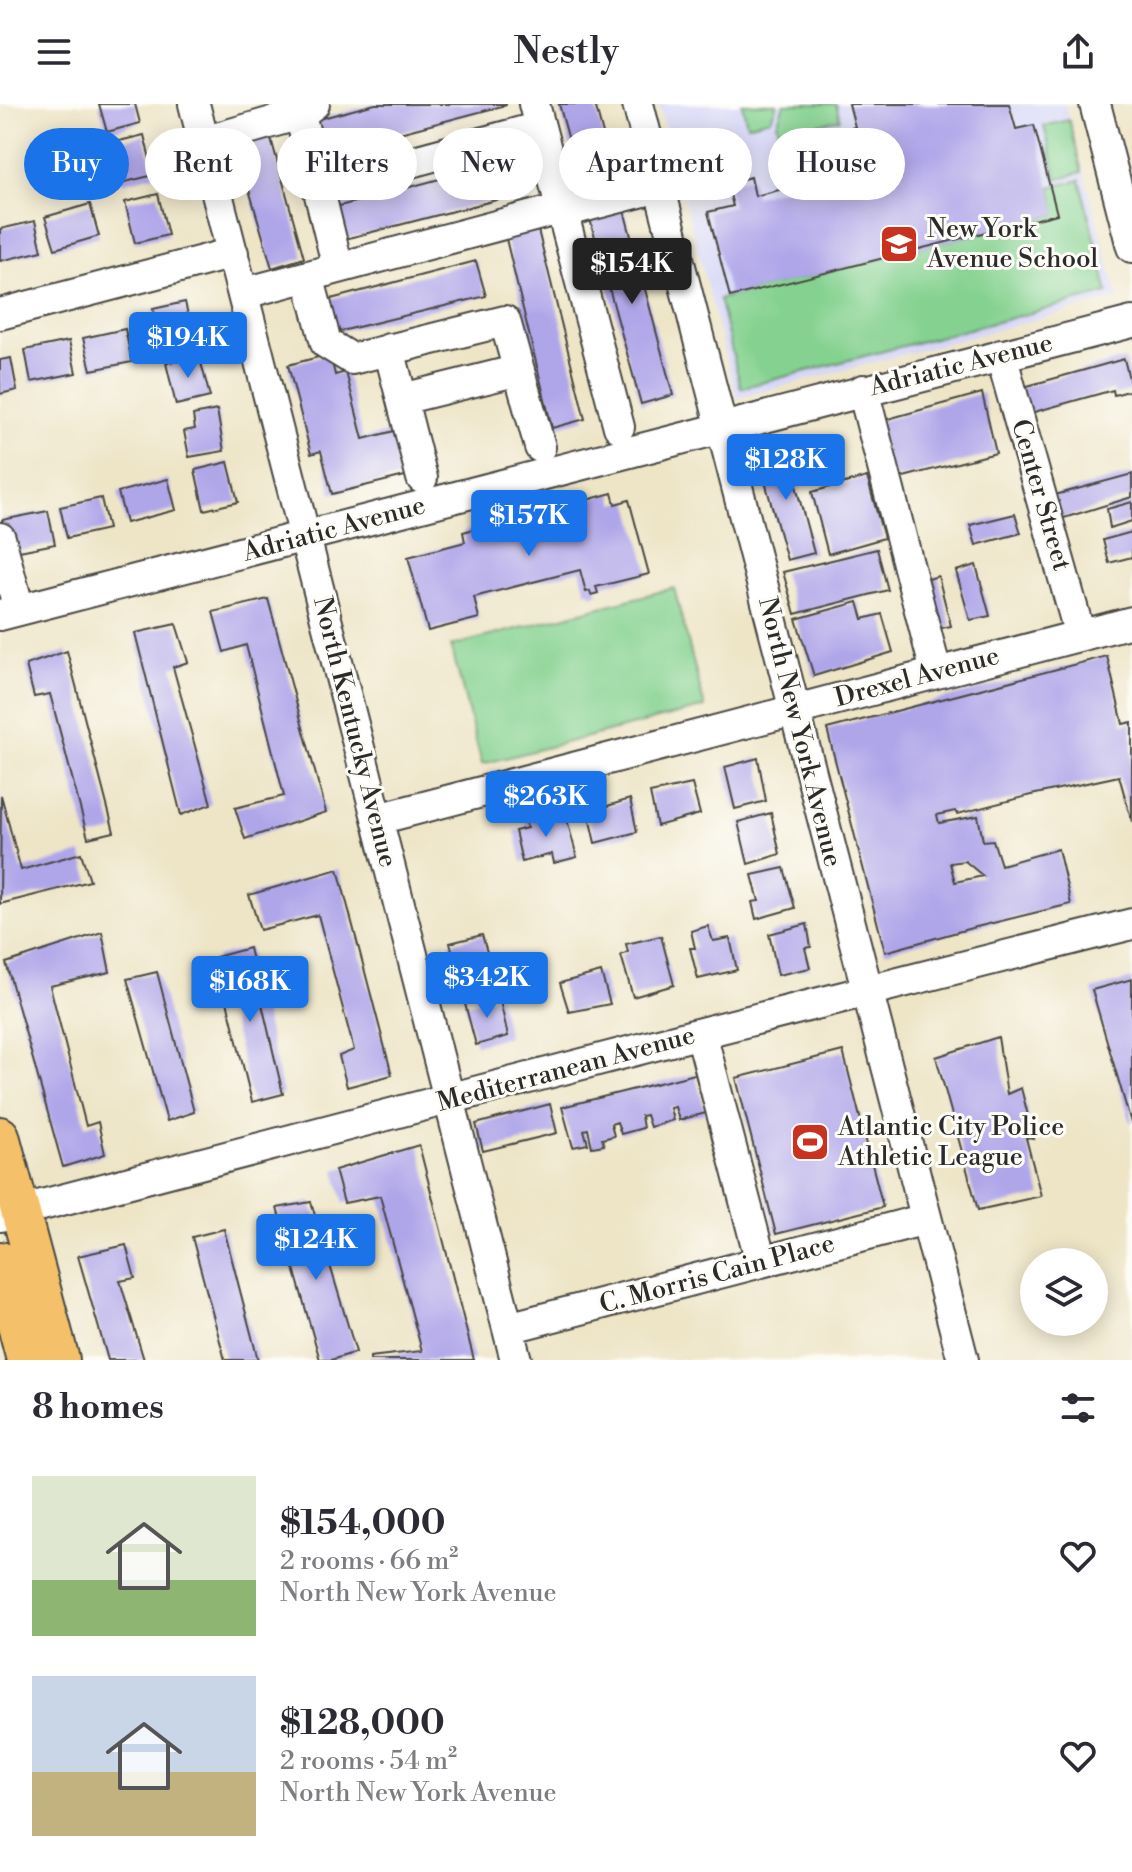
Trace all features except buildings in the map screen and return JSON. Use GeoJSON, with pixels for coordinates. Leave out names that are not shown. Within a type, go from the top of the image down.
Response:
{"type":"FeatureCollection","features":[{"type":"Feature","properties":{"kind":"main road"},"geometry":{"type":"LineString","coordinates":[[0,1136],[10,1213],[60,1360]]}},
{"type":"Feature","properties":{"kind":"main road"},"geometry":{"type":"LineString","coordinates":[[0,1261],[26,1360]]}},
{"type":"Feature","properties":{"kind":"street","name":"North Kentucky Avenue"},"geometry":{"type":"LineString","coordinates":[[194,104],[516,1360]]}},
{"type":"Feature","properties":{"kind":"street","name":"North New York Avenue"},"geometry":{"type":"LineString","coordinates":[[638,104],[644,128]]}},
{"type":"Feature","properties":{"kind":"street"},"geometry":{"type":"LineString","coordinates":[[1095,104],[1132,247]]}},
{"type":"Feature","properties":{"kind":"street"},"geometry":{"type":"LineString","coordinates":[[244,128],[302,107],[306,128]]}},
{"type":"Feature","properties":{"kind":"street"},"geometry":{"type":"LineString","coordinates":[[417,155],[537,116],[619,427]]}},
{"type":"Feature","properties":{"kind":"street"},"geometry":{"type":"LineString","coordinates":[[321,200],[338,268]]}},
{"type":"Feature","properties":{"kind":"street"},"geometry":{"type":"LineString","coordinates":[[256,290],[552,211],[563,212],[609,200]]}},
{"type":"Feature","properties":{"kind":"street","name":"North New York Avenue"},"geometry":{"type":"LineString","coordinates":[[662,200],[963,1360]]}},
{"type":"Feature","properties":{"kind":"street"},"geometry":{"type":"LineString","coordinates":[[0,314],[233,253]]}},
{"type":"Feature","properties":{"kind":"street"},"geometry":{"type":"LineString","coordinates":[[308,276],[326,343],[352,359],[505,321],[540,447]]}},
{"type":"Feature","properties":{"kind":"street","name":"Adriatic Avenue"},"geometry":{"type":"LineString","coordinates":[[10,613],[1132,322]]}},
{"type":"Feature","properties":{"kind":"street"},"geometry":{"type":"LineString","coordinates":[[389,349],[422,478]]}},
{"type":"Feature","properties":{"kind":"street","name":"Center Street"},"geometry":{"type":"LineString","coordinates":[[1001,355],[1080,635]]}},
{"type":"Feature","properties":{"kind":"street"},"geometry":{"type":"LineString","coordinates":[[402,399],[519,370]]}},
{"type":"Feature","properties":{"kind":"street"},"geometry":{"type":"LineString","coordinates":[[863,390],[936,672]]}},
{"type":"Feature","properties":{"kind":"street"},"geometry":{"type":"LineString","coordinates":[[0,538],[10,613]]}},
{"type":"Feature","properties":{"kind":"street","name":"Drexel Avenue"},"geometry":{"type":"LineString","coordinates":[[378,819],[1132,622]]}},
{"type":"Feature","properties":{"kind":"street","name":"Mediterranean Avenue"},"geometry":{"type":"LineString","coordinates":[[10,1213],[1132,924]]}},
{"type":"Feature","properties":{"kind":"street"},"geometry":{"type":"LineString","coordinates":[[701,1033],[761,1262]]}},
{"type":"Feature","properties":{"kind":"street","name":"C. Morris Cain Place"},"geometry":{"type":"LineString","coordinates":[[508,1328],[926,1219]]}},
{"type":"Feature","properties":{"kind":"shaded area","name":"New York Avenue School"},"geometry":{"type":"Polygon","coordinates":[[[659,104],[1065,104],[1118,298],[737,398],[684,200],[752,200],[752,128],[665,128],[659,104]]]}},
{"type":"Feature","properties":{"kind":"green space"},"geometry":{"type":"Polygon","coordinates":[[[742,104],[777,104],[771,119],[747,125],[742,104]]]}},
{"type":"Feature","properties":{"kind":"green space"},"geometry":{"type":"Polygon","coordinates":[[[784,104],[836,104],[840,119],[804,128],[778,128],[784,104]]]}},
{"type":"Feature","properties":{"kind":"green space"},"geometry":{"type":"Polygon","coordinates":[[[1069,120],[1082,172],[1057,179],[1044,126],[1069,120]]]}},
{"type":"Feature","properties":{"kind":"green space"},"geometry":{"type":"Polygon","coordinates":[[[1080,180],[1108,293],[741,388],[719,299],[1056,214],[1050,187],[1080,180]]]}},
{"type":"Feature","properties":{"kind":"green space"},"geometry":{"type":"Polygon","coordinates":[[[674,588],[705,707],[482,764],[451,646],[674,588]]]}},
{"type":"Feature","properties":{"kind":"place","name":"New York Avenue School"},"geometry":{"type":"Point","coordinates":[899,244]}},
{"type":"Feature","properties":{"kind":"place","name":"Atlantic City Police Athletic League"},"geometry":{"type":"Point","coordinates":[810,1142]}}]}
